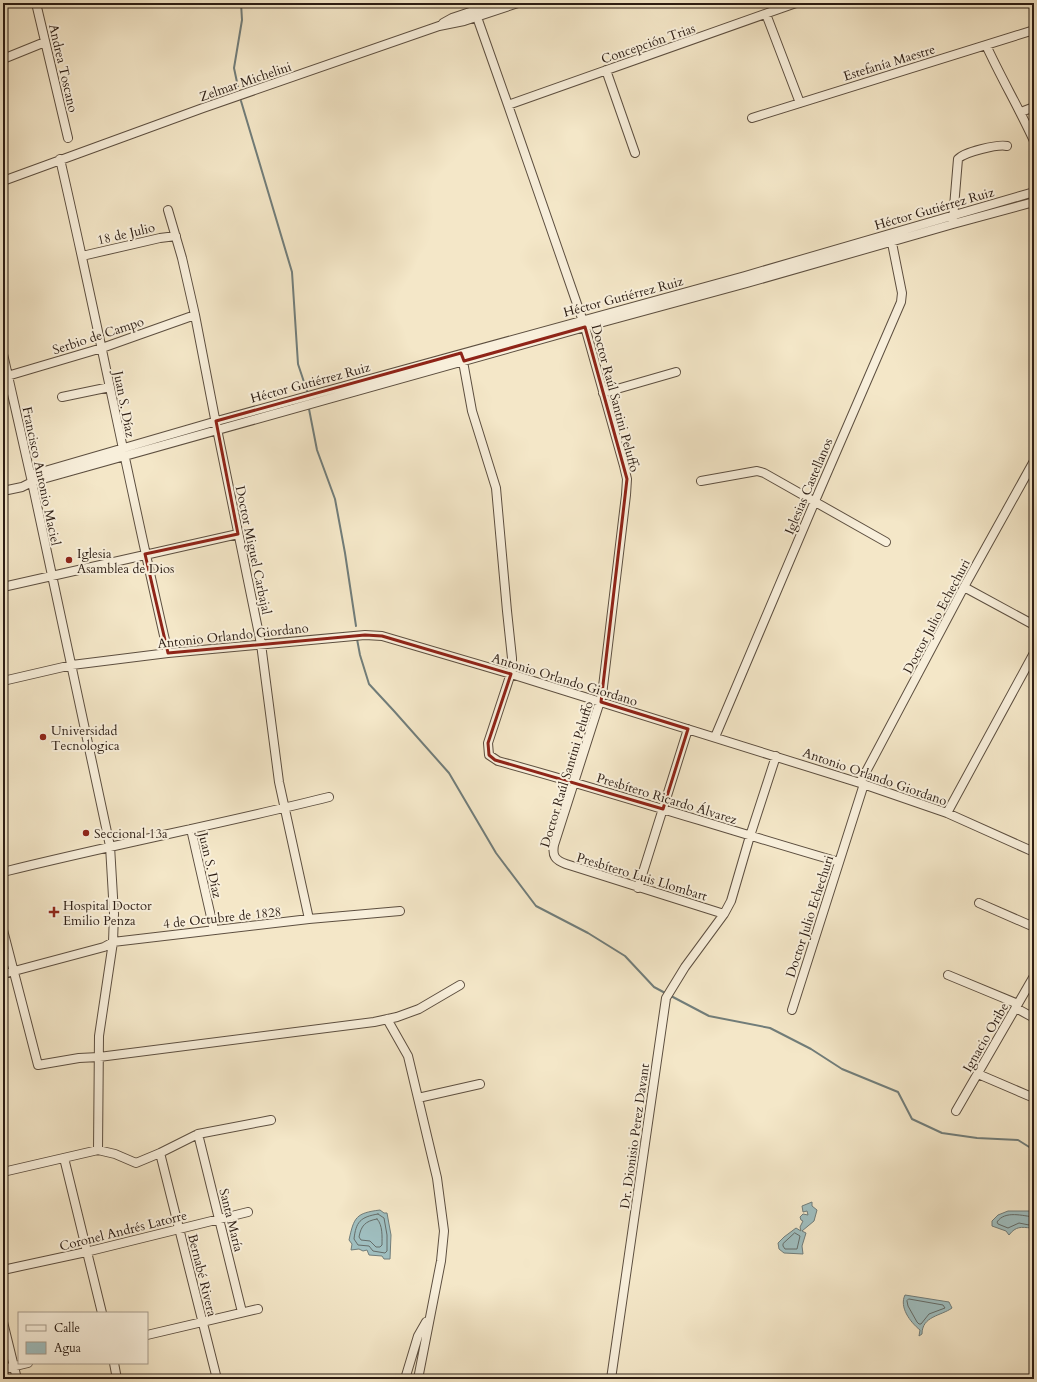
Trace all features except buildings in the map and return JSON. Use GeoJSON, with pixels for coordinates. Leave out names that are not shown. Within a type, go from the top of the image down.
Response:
{"type":"FeatureCollection","features":[{"type":"Feature","properties":{"kind":"street","name":"Andrea Toscano"},"geometry":{"type":"LineString","coordinates":[[36,3],[68,138]]}},
{"type":"Feature","properties":{"kind":"street","name":"Zelmar Michelini"},"geometry":{"type":"LineString","coordinates":[[3,180],[439,26],[452,18],[497,3]]}},
{"type":"Feature","properties":{"kind":"street","name":"Zelmar Michelini"},"geometry":{"type":"LineString","coordinates":[[474,10],[518,3]]}},
{"type":"Feature","properties":{"kind":"street","name":"Concepción Trias"},"geometry":{"type":"LineString","coordinates":[[508,105],[793,4]]}},
{"type":"Feature","properties":{"kind":"street","name":"Doctor Raúl Santini Peluffo"},"geometry":{"type":"LineString","coordinates":[[474,10],[584,327],[624,466],[627,487],[604,687],[601,702],[554,845],[554,858]]}},
{"type":"Feature","properties":{"kind":"street"},"geometry":{"type":"LineString","coordinates":[[766,14],[800,103]]}},
{"type":"Feature","properties":{"kind":"street","name":"Estefanía Maestre"},"geometry":{"type":"LineString","coordinates":[[752,118],[1034,30]]}},
{"type":"Feature","properties":{"kind":"street"},"geometry":{"type":"LineString","coordinates":[[3,59],[45,42]]}},
{"type":"Feature","properties":{"kind":"street"},"geometry":{"type":"LineString","coordinates":[[986,45],[1001,77],[1021,112],[1034,141]]}},
{"type":"Feature","properties":{"kind":"street"},"geometry":{"type":"LineString","coordinates":[[606,70],[635,153]]}},
{"type":"Feature","properties":{"kind":"street"},"geometry":{"type":"LineString","coordinates":[[1021,112],[1034,107]]}},
{"type":"Feature","properties":{"kind":"street"},"geometry":{"type":"LineString","coordinates":[[953,224],[958,161],[960,157],[964,154],[1000,146],[1007,146]]}},
{"type":"Feature","properties":{"kind":"street","name":"Juan S. Díaz"},"geometry":{"type":"LineString","coordinates":[[60,159],[102,348],[123,455],[168,653]]}},
{"type":"Feature","properties":{"kind":"street","name":"Héctor Gutiérrez Ruiz"},"geometry":{"type":"LineString","coordinates":[[463,357],[584,327],[747,283],[953,215],[1034,192]]}},
{"type":"Feature","properties":{"kind":"street","name":"Héctor Gutiérrez Ruiz"},"geometry":{"type":"LineString","coordinates":[[217,425],[463,357],[745,276],[890,237],[953,224],[1034,202]]}},
{"type":"Feature","properties":{"kind":"street","name":"Doctor Miguel Carbajal"},"geometry":{"type":"LineString","coordinates":[[168,210],[182,258],[195,315],[261,644],[279,782],[286,808],[309,919]]}},
{"type":"Feature","properties":{"kind":"street","name":"18 de Julio"},"geometry":{"type":"LineString","coordinates":[[82,256],[160,238],[176,236]]}},
{"type":"Feature","properties":{"kind":"street","name":"Iglesias Castellanos"},"geometry":{"type":"LineString","coordinates":[[715,737],[814,501],[901,302],[902,293],[890,237]]}},
{"type":"Feature","properties":{"kind":"street","name":"Serbio de Campo"},"geometry":{"type":"LineString","coordinates":[[5,376],[102,348],[195,315]]}},
{"type":"Feature","properties":{"kind":"street","name":"Francisco Antonio Maciel"},"geometry":{"type":"LineString","coordinates":[[3,354],[5,376],[32,478],[110,846],[114,914],[113,942],[99,1036],[98,1150]]}},
{"type":"Feature","properties":{"kind":"street"},"geometry":{"type":"LineString","coordinates":[[463,357],[472,411],[496,488],[513,665],[511,674]]}},
{"type":"Feature","properties":{"kind":"street"},"geometry":{"type":"LineString","coordinates":[[603,392],[676,372]]}},
{"type":"Feature","properties":{"kind":"street"},"geometry":{"type":"LineString","coordinates":[[62,397],[110,387]]}},
{"type":"Feature","properties":{"kind":"street"},"geometry":{"type":"LineString","coordinates":[[32,478],[123,455],[217,425]]}},
{"type":"Feature","properties":{"kind":"street"},"geometry":{"type":"LineString","coordinates":[[3,491],[22,487],[32,478],[217,425]]}},
{"type":"Feature","properties":{"kind":"street","name":"Doctor Julio Echechuri"},"geometry":{"type":"LineString","coordinates":[[792,1010],[839,862],[862,783],[964,587],[1034,461]]}},
{"type":"Feature","properties":{"kind":"street"},"geometry":{"type":"LineString","coordinates":[[700,481],[757,471],[764,473],[886,542]]}},
{"type":"Feature","properties":{"kind":"street"},"geometry":{"type":"LineString","coordinates":[[3,587],[238,534]]}},
{"type":"Feature","properties":{"kind":"street"},"geometry":{"type":"LineString","coordinates":[[964,587],[1034,625]]}},
{"type":"Feature","properties":{"kind":"street","name":"Antonio Orlando Giordano"},"geometry":{"type":"LineString","coordinates":[[3,681],[72,665],[168,653],[374,635],[399,640],[862,783],[947,813],[1034,852]]}},
{"type":"Feature","properties":{"kind":"street"},"geometry":{"type":"LineString","coordinates":[[947,813],[1034,653]]}},
{"type":"Feature","properties":{"kind":"street","name":"Presbítero Ricardo Álvarez"},"geometry":{"type":"LineString","coordinates":[[511,674],[488,743],[489,755],[498,761],[575,782],[839,862]]}},
{"type":"Feature","properties":{"kind":"street"},"geometry":{"type":"LineString","coordinates":[[638,888],[688,729]]}},
{"type":"Feature","properties":{"kind":"street","name":"Dr. Dionisio Perez Davant"},"geometry":{"type":"LineString","coordinates":[[611,1379],[666,998],[685,967],[732,901],[750,836],[776,756]]}},
{"type":"Feature","properties":{"kind":"street"},"geometry":{"type":"LineString","coordinates":[[3,872],[110,846],[286,808],[329,797]]}},
{"type":"Feature","properties":{"kind":"street","name":"Juan S. Díaz"},"geometry":{"type":"LineString","coordinates":[[191,828],[214,930]]}},
{"type":"Feature","properties":{"kind":"street","name":"Presbítero Luis Llombart"},"geometry":{"type":"LineString","coordinates":[[554,858],[566,864],[638,888],[724,914]]}},
{"type":"Feature","properties":{"kind":"street"},"geometry":{"type":"LineString","coordinates":[[980,904],[1034,927]]}},
{"type":"Feature","properties":{"kind":"street","name":"4 de Octubre de 1828"},"geometry":{"type":"LineString","coordinates":[[3,974],[104,947],[113,942],[309,919],[400,911]]}},
{"type":"Feature","properties":{"kind":"street"},"geometry":{"type":"LineString","coordinates":[[3,930],[38,1065],[79,1058],[99,1057],[387,1019],[419,1009],[460,985]]}},
{"type":"Feature","properties":{"kind":"street"},"geometry":{"type":"LineString","coordinates":[[948,975],[1017,1006],[1034,1018]]}},
{"type":"Feature","properties":{"kind":"street","name":"Ignacio Oribe"},"geometry":{"type":"LineString","coordinates":[[956,1111],[1034,976]]}},
{"type":"Feature","properties":{"kind":"street"},"geometry":{"type":"LineString","coordinates":[[387,1019],[408,1056],[437,1178],[444,1230],[441,1261],[418,1379]]}},
{"type":"Feature","properties":{"kind":"street"},"geometry":{"type":"LineString","coordinates":[[978,1074],[1034,1098]]}},
{"type":"Feature","properties":{"kind":"street"},"geometry":{"type":"LineString","coordinates":[[418,1098],[480,1084]]}},
{"type":"Feature","properties":{"kind":"street"},"geometry":{"type":"LineString","coordinates":[[3,1172],[98,1150],[116,1154],[136,1163],[198,1134],[271,1120]]}},
{"type":"Feature","properties":{"kind":"street","name":"Santa María"},"geometry":{"type":"LineString","coordinates":[[198,1134],[242,1312]]}},
{"type":"Feature","properties":{"kind":"street","name":"Bernabé Rivera"},"geometry":{"type":"LineString","coordinates":[[160,1153],[217,1379]]}},
{"type":"Feature","properties":{"kind":"street"},"geometry":{"type":"LineString","coordinates":[[64,1158],[102,1312]]}},
{"type":"Feature","properties":{"kind":"street","name":"Coronel Andrés Latorre"},"geometry":{"type":"LineString","coordinates":[[3,1270],[86,1252],[178,1228],[248,1212]]}},
{"type":"Feature","properties":{"kind":"street"},"geometry":{"type":"LineString","coordinates":[[148,1335],[258,1309]]}},
{"type":"Feature","properties":{"kind":"street"},"geometry":{"type":"LineString","coordinates":[[404,1379],[418,1336],[431,1312]]}},
{"type":"Feature","properties":{"kind":"street"},"geometry":{"type":"LineString","coordinates":[[3,1322],[17,1379]]}},
{"type":"Feature","properties":{"kind":"street"},"geometry":{"type":"LineString","coordinates":[[3,1369],[23,1364]]}},
{"type":"Feature","properties":{"kind":"street"},"geometry":{"type":"LineString","coordinates":[[114,1364],[117,1379]]}},
{"type":"Feature","properties":{"kind":"highlighted area"},"geometry":{"type":"Polygon","coordinates":[[[585,327],[627,479],[601,702],[688,729],[663,809],[495,760],[489,755],[488,743],[511,674],[382,636],[365,635],[168,653],[145,554],[238,534],[216,421],[461,353],[464,361],[585,327]]]}},
{"type":"Feature","properties":{"kind":"water"},"geometry":{"type":"Polygon","coordinates":[[[812,1202],[812,1206],[817,1210],[814,1221],[802,1231],[806,1233],[802,1246],[803,1254],[784,1253],[779,1249],[778,1243],[796,1228],[801,1231],[800,1227],[803,1221],[800,1217],[803,1214],[808,1215],[807,1211],[803,1212],[802,1206],[812,1202]]]}},
{"type":"Feature","properties":{"kind":"water"},"geometry":{"type":"Polygon","coordinates":[[[380,1210],[387,1213],[391,1235],[390,1259],[384,1259],[382,1256],[369,1255],[367,1250],[351,1250],[352,1244],[349,1240],[357,1218],[366,1213],[380,1210]]]}},
{"type":"Feature","properties":{"kind":"water"},"geometry":{"type":"Polygon","coordinates":[[[1008,1211],[1029,1211],[1034,1214],[1034,1233],[1031,1228],[1021,1227],[1014,1230],[1009,1235],[1006,1231],[992,1226],[992,1221],[998,1215],[1008,1211]]]}},
{"type":"Feature","properties":{"kind":"water"},"geometry":{"type":"Polygon","coordinates":[[[905,1295],[949,1302],[952,1308],[933,1317],[925,1323],[922,1334],[919,1336],[920,1330],[909,1319],[904,1309],[903,1304],[905,1295]]]}},
{"type":"Feature","properties":{"kind":"waterway"},"geometry":{"type":"LineString","coordinates":[[238,87],[234,68],[242,20],[241,3]]}},
{"type":"Feature","properties":{"kind":"waterway"},"geometry":{"type":"LineString","coordinates":[[241,101],[292,272],[298,364],[308,394]]}},
{"type":"Feature","properties":{"kind":"waterway"},"geometry":{"type":"LineString","coordinates":[[309,409],[317,450],[335,499],[356,626]]}},
{"type":"Feature","properties":{"kind":"waterway"},"geometry":{"type":"LineString","coordinates":[[357,639],[360,655],[369,684],[449,773],[496,853],[536,906],[588,933],[625,956],[654,987],[667,994]]}},
{"type":"Feature","properties":{"kind":"waterway"},"geometry":{"type":"LineString","coordinates":[[671,996],[709,1016],[770,1028],[811,1049],[842,1069],[898,1092],[912,1119],[942,1133],[977,1138],[1018,1140],[1034,1150]]}},
{"type":"Feature","properties":{"kind":"place","name":"Iglesia Asamblea de Dios"},"geometry":{"type":"Point","coordinates":[69,560]}},
{"type":"Feature","properties":{"kind":"place","name":"Universidad Tecnologica"},"geometry":{"type":"Point","coordinates":[43,737]}},
{"type":"Feature","properties":{"kind":"place","name":"Seccional 13a"},"geometry":{"type":"Point","coordinates":[86,833]}},
{"type":"Feature","properties":{"kind":"place","name":"Hospital Doctor Emilio Penza"},"geometry":{"type":"Point","coordinates":[54,912]}}]}
